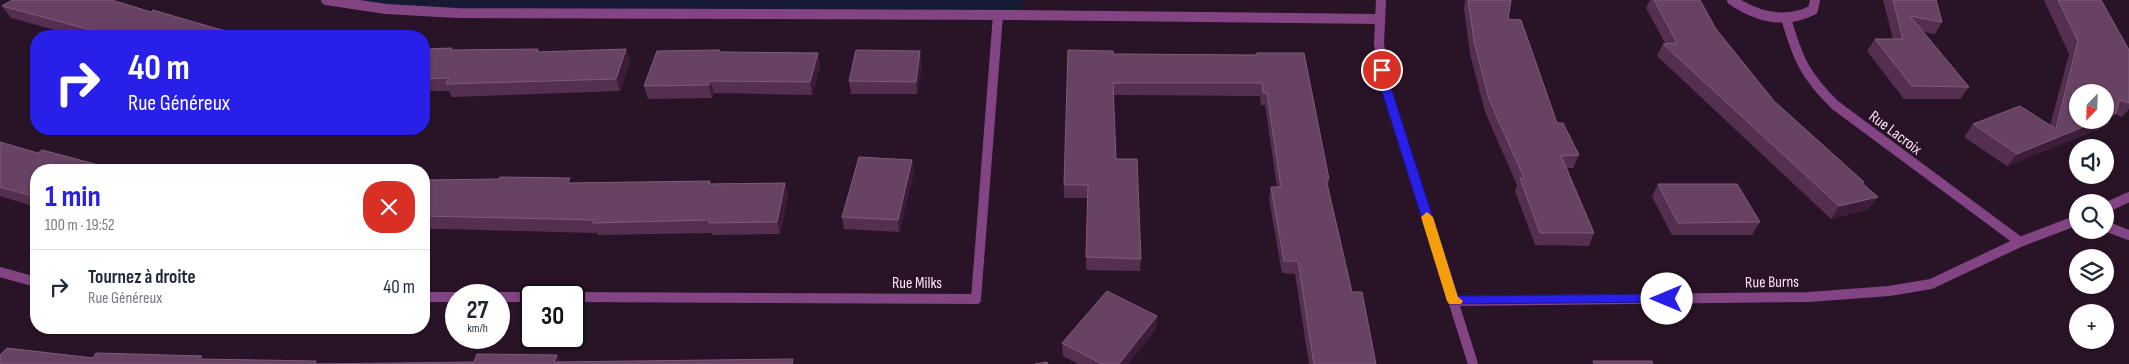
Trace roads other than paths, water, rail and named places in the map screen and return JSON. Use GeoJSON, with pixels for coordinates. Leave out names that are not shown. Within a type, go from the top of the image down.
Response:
{"type":"FeatureCollection","features":[{"type":"Feature","properties":{"kind":"street"},"geometry":{"type":"LineString","coordinates":[[326,0],[359,3],[386,9],[457,13],[998,15],[1378,19]]}},
{"type":"Feature","properties":{"kind":"street"},"geometry":{"type":"LineString","coordinates":[[1381,0],[1378,19],[1378,51],[1386,88],[1473,364]]}},
{"type":"Feature","properties":{"kind":"street"},"geometry":{"type":"LineString","coordinates":[[1732,0],[1748,10],[1786,18],[1805,16],[1813,10],[1814,0]]}},
{"type":"Feature","properties":{"kind":"street","name":"Rue Milks"},"geometry":{"type":"LineString","coordinates":[[585,297],[976,299],[998,15]]}},
{"type":"Feature","properties":{"kind":"street","name":"Rue Lacroix"},"geometry":{"type":"LineString","coordinates":[[1786,18],[1797,54],[1804,69],[1845,113],[2020,242]]}},
{"type":"Feature","properties":{"kind":"street"},"geometry":{"type":"LineString","coordinates":[[2114,204],[2129,196]]}},
{"type":"Feature","properties":{"kind":"street","name":"Rue Burns"},"geometry":{"type":"LineString","coordinates":[[1454,301],[1809,297],[1889,291],[1931,284],[2020,242],[2069,223]]}},
{"type":"Feature","properties":{"kind":"street"},"geometry":{"type":"LineString","coordinates":[[2114,229],[2129,235]]}},
{"type":"Feature","properties":{"kind":"street"},"geometry":{"type":"LineString","coordinates":[[0,272],[30,280]]}},
{"type":"Feature","properties":{"kind":"street"},"geometry":{"type":"LineString","coordinates":[[430,297],[445,297]]}}]}
